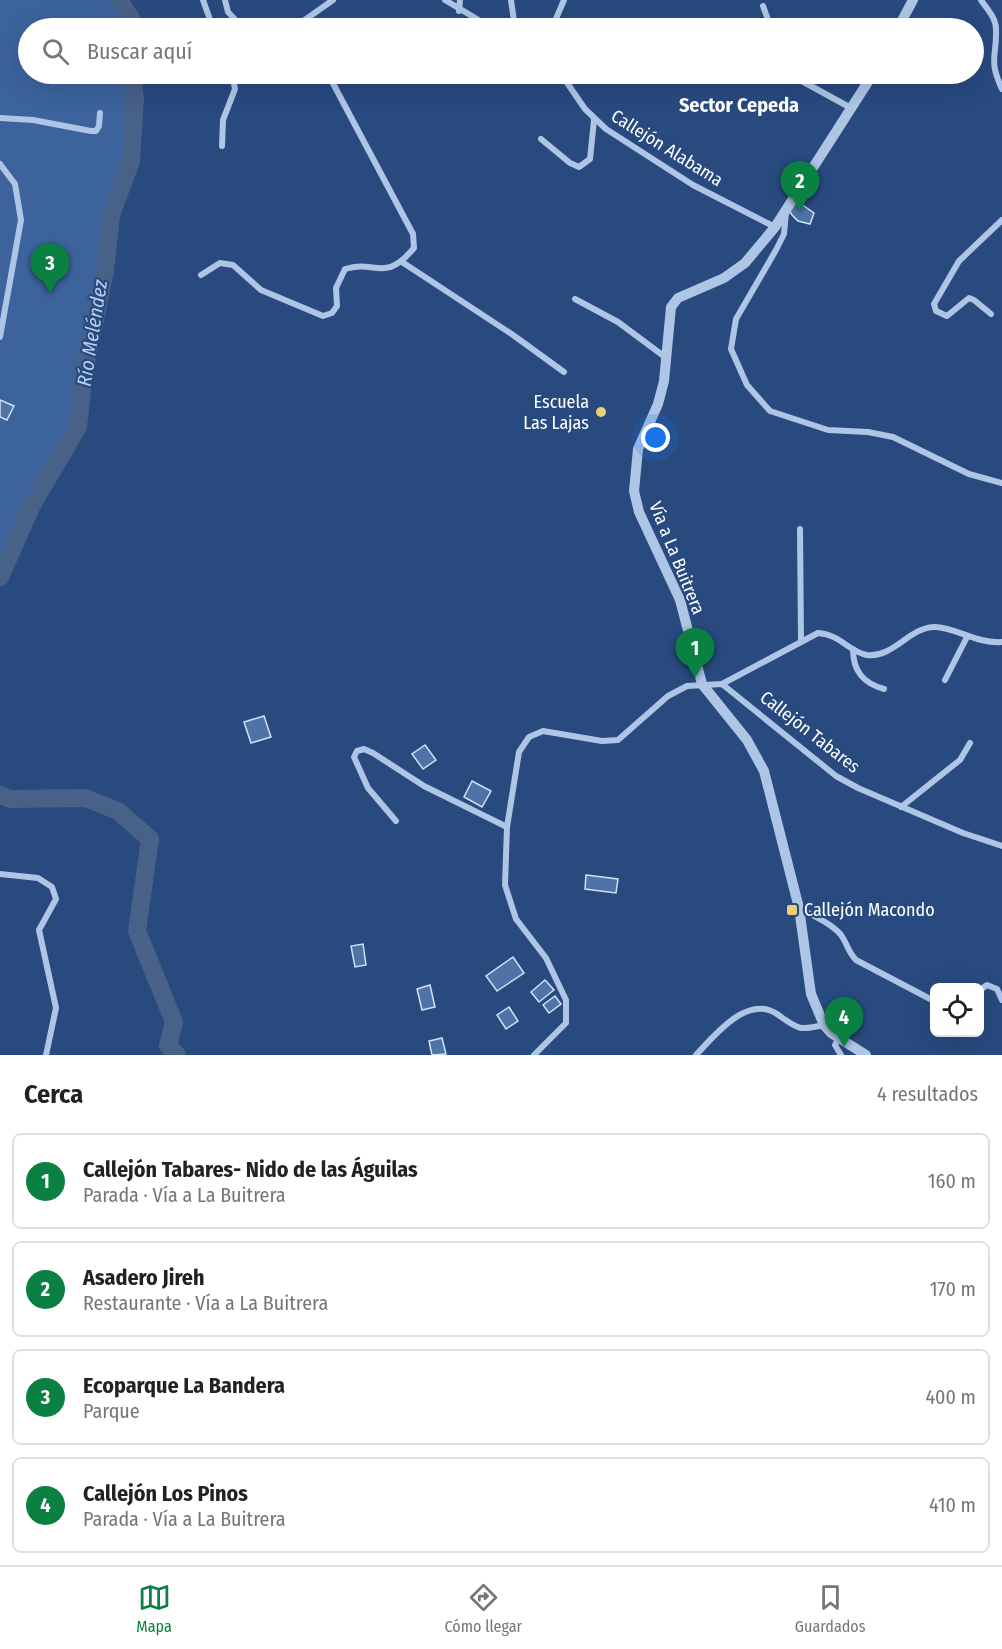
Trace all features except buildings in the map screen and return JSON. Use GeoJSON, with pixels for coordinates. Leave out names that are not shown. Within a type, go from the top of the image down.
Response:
{"type":"FeatureCollection","features":[{"type":"Feature","properties":{"kind":"street"},"geometry":{"type":"LineString","coordinates":[[203,0],[209,18]]}},
{"type":"Feature","properties":{"kind":"street"},"geometry":{"type":"LineString","coordinates":[[225,0],[228,12],[234,18]]}},
{"type":"Feature","properties":{"kind":"street"},"geometry":{"type":"LineString","coordinates":[[308,18],[333,0]]}},
{"type":"Feature","properties":{"kind":"street"},"geometry":{"type":"LineString","coordinates":[[445,0],[473,18]]}},
{"type":"Feature","properties":{"kind":"street"},"geometry":{"type":"LineString","coordinates":[[459,11],[460,0]]}},
{"type":"Feature","properties":{"kind":"street"},"geometry":{"type":"LineString","coordinates":[[511,0],[514,18]]}},
{"type":"Feature","properties":{"kind":"street"},"geometry":{"type":"LineString","coordinates":[[556,18],[564,0]]}},
{"type":"Feature","properties":{"kind":"street"},"geometry":{"type":"LineString","coordinates":[[903,18],[913,0]]}},
{"type":"Feature","properties":{"kind":"street"},"geometry":{"type":"LineString","coordinates":[[981,0],[992,14],[996,28],[993,52],[994,73],[1002,89]]}},
{"type":"Feature","properties":{"kind":"street"},"geometry":{"type":"LineString","coordinates":[[764,6],[768,18]]}},
{"type":"Feature","properties":{"kind":"street"},"geometry":{"type":"LineString","coordinates":[[222,146],[223,120],[235,89],[234,84]]}},
{"type":"Feature","properties":{"kind":"street"},"geometry":{"type":"LineString","coordinates":[[201,275],[220,263],[233,265],[261,290],[323,316],[332,313],[337,306],[336,288],[345,269],[354,266],[376,270],[402,262],[414,248],[413,234],[333,84]]}},
{"type":"Feature","properties":{"kind":"street","name":"Callejón Alabama"},"geometry":{"type":"LineString","coordinates":[[568,84],[594,120],[693,185],[775,227]]}},
{"type":"Feature","properties":{"kind":"street"},"geometry":{"type":"LineString","coordinates":[[807,84],[851,108]]}},
{"type":"Feature","properties":{"kind":"street","name":"Vía a La Buitrera"},"geometry":{"type":"LineString","coordinates":[[866,1055],[839,1038],[824,1024],[811,994],[799,908],[760,759],[702,684],[680,600],[639,512],[634,491],[633,470],[638,449],[658,404],[664,381],[668,318],[671,307],[678,298],[724,278],[745,263],[775,227],[867,84]]}},
{"type":"Feature","properties":{"kind":"street"},"geometry":{"type":"LineString","coordinates":[[0,118],[33,120],[96,131],[99,126],[100,113]]}},
{"type":"Feature","properties":{"kind":"street"},"geometry":{"type":"LineString","coordinates":[[541,139],[570,164],[579,167],[590,159],[594,120]]}},
{"type":"Feature","properties":{"kind":"street"},"geometry":{"type":"LineString","coordinates":[[0,164],[15,184],[21,220],[0,337]]}},
{"type":"Feature","properties":{"kind":"street"},"geometry":{"type":"LineString","coordinates":[[786,208],[784,234],[736,319],[732,334],[731,349],[747,385],[759,401],[770,411],[828,430],[868,432],[893,437],[969,474],[1002,483]]}},
{"type":"Feature","properties":{"kind":"street"},"geometry":{"type":"LineString","coordinates":[[991,314],[969,298],[947,316],[936,311],[934,304],[959,261],[1002,220]]}},
{"type":"Feature","properties":{"kind":"street"},"geometry":{"type":"LineString","coordinates":[[402,262],[513,335],[564,372]]}},
{"type":"Feature","properties":{"kind":"street"},"geometry":{"type":"LineString","coordinates":[[575,299],[618,322],[666,357]]}},
{"type":"Feature","properties":{"kind":"street"},"geometry":{"type":"LineString","coordinates":[[800,529],[801,641]]}},
{"type":"Feature","properties":{"kind":"street"},"geometry":{"type":"LineString","coordinates":[[534,1055],[566,1023],[567,1000],[546,958],[516,919],[505,885],[507,827],[519,752],[529,737],[543,731],[602,741],[618,740],[668,696],[687,686],[722,684],[818,633],[831,634],[853,649],[868,655],[887,652],[916,632],[935,627],[991,643],[1002,642]]}},
{"type":"Feature","properties":{"kind":"street"},"geometry":{"type":"LineString","coordinates":[[945,680],[967,637]]}},
{"type":"Feature","properties":{"kind":"street"},"geometry":{"type":"LineString","coordinates":[[853,649],[855,668],[860,676],[868,683],[884,689]]}},
{"type":"Feature","properties":{"kind":"street","name":"Callejón Tabares"},"geometry":{"type":"LineString","coordinates":[[722,684],[836,776],[901,807],[963,833],[1002,846]]}},
{"type":"Feature","properties":{"kind":"street"},"geometry":{"type":"LineString","coordinates":[[901,807],[960,760],[970,743]]}},
{"type":"Feature","properties":{"kind":"street"},"geometry":{"type":"LineString","coordinates":[[396,820],[368,788],[354,758],[357,752],[364,749],[373,753],[424,786],[507,827]]}},
{"type":"Feature","properties":{"kind":"street"},"geometry":{"type":"LineString","coordinates":[[0,874],[38,878],[52,887],[56,899],[39,930],[56,1008],[46,1055]]}},
{"type":"Feature","properties":{"kind":"street"},"geometry":{"type":"LineString","coordinates":[[799,908],[833,928],[842,937],[847,950],[856,960],[930,999]]}},
{"type":"Feature","properties":{"kind":"street"},"geometry":{"type":"LineString","coordinates":[[984,987],[987,985],[997,989],[1002,1000]]}},
{"type":"Feature","properties":{"kind":"street"},"geometry":{"type":"LineString","coordinates":[[696,1055],[726,1024],[743,1013],[761,1009],[776,1013],[801,1030],[824,1024]]}},
{"type":"Feature","properties":{"kind":"street"},"geometry":{"type":"LineString","coordinates":[[839,1038],[835,1045],[841,1055]]}},
{"type":"Feature","properties":{"kind":"shaded area"},"geometry":{"type":"Polygon","coordinates":[[[0,0],[119,0],[131,18],[18,18],[18,84],[133,84],[135,98],[131,161],[111,215],[105,271],[84,372],[78,427],[32,505],[0,577],[0,0]]]}},
{"type":"Feature","properties":{"kind":"waterway","name":"Río Meléndez"},"geometry":{"type":"LineString","coordinates":[[119,0],[131,18]]}},
{"type":"Feature","properties":{"kind":"waterway","name":"Río Meléndez"},"geometry":{"type":"LineString","coordinates":[[0,577],[32,505],[78,427],[84,372],[105,271],[111,215],[131,161],[135,98],[133,84]]}},
{"type":"Feature","properties":{"kind":"waterway","name":"Río Meléndez"},"geometry":{"type":"LineString","coordinates":[[0,795],[10,799],[85,798],[118,811],[150,839],[137,931],[174,1022],[168,1046],[177,1055]]}},
{"type":"Feature","properties":{"kind":"place","name":"Asadero Jireh"},"geometry":{"type":"Point","coordinates":[800,211]}},
{"type":"Feature","properties":{"kind":"place","name":"Ecoparque La Bandera"},"geometry":{"type":"Point","coordinates":[50,293]}},
{"type":"Feature","properties":{"kind":"place","name":"Escuela Las Lajas"},"geometry":{"type":"Point","coordinates":[601,412]}},
{"type":"Feature","properties":{"kind":"place","name":"Callejón Tabares- Nido de las Águilas"},"geometry":{"type":"Point","coordinates":[695,678]}},
{"type":"Feature","properties":{"kind":"place","name":"Callejón Macondo"},"geometry":{"type":"Point","coordinates":[792,910]}},
{"type":"Feature","properties":{"kind":"place","name":"Callejón Los Pinos"},"geometry":{"type":"Point","coordinates":[844,1047]}},
{"type":"Feature","properties":{"kind":"district","name":"Sector Cepeda"},"geometry":{"type":"Point","coordinates":[739,105]}}]}
